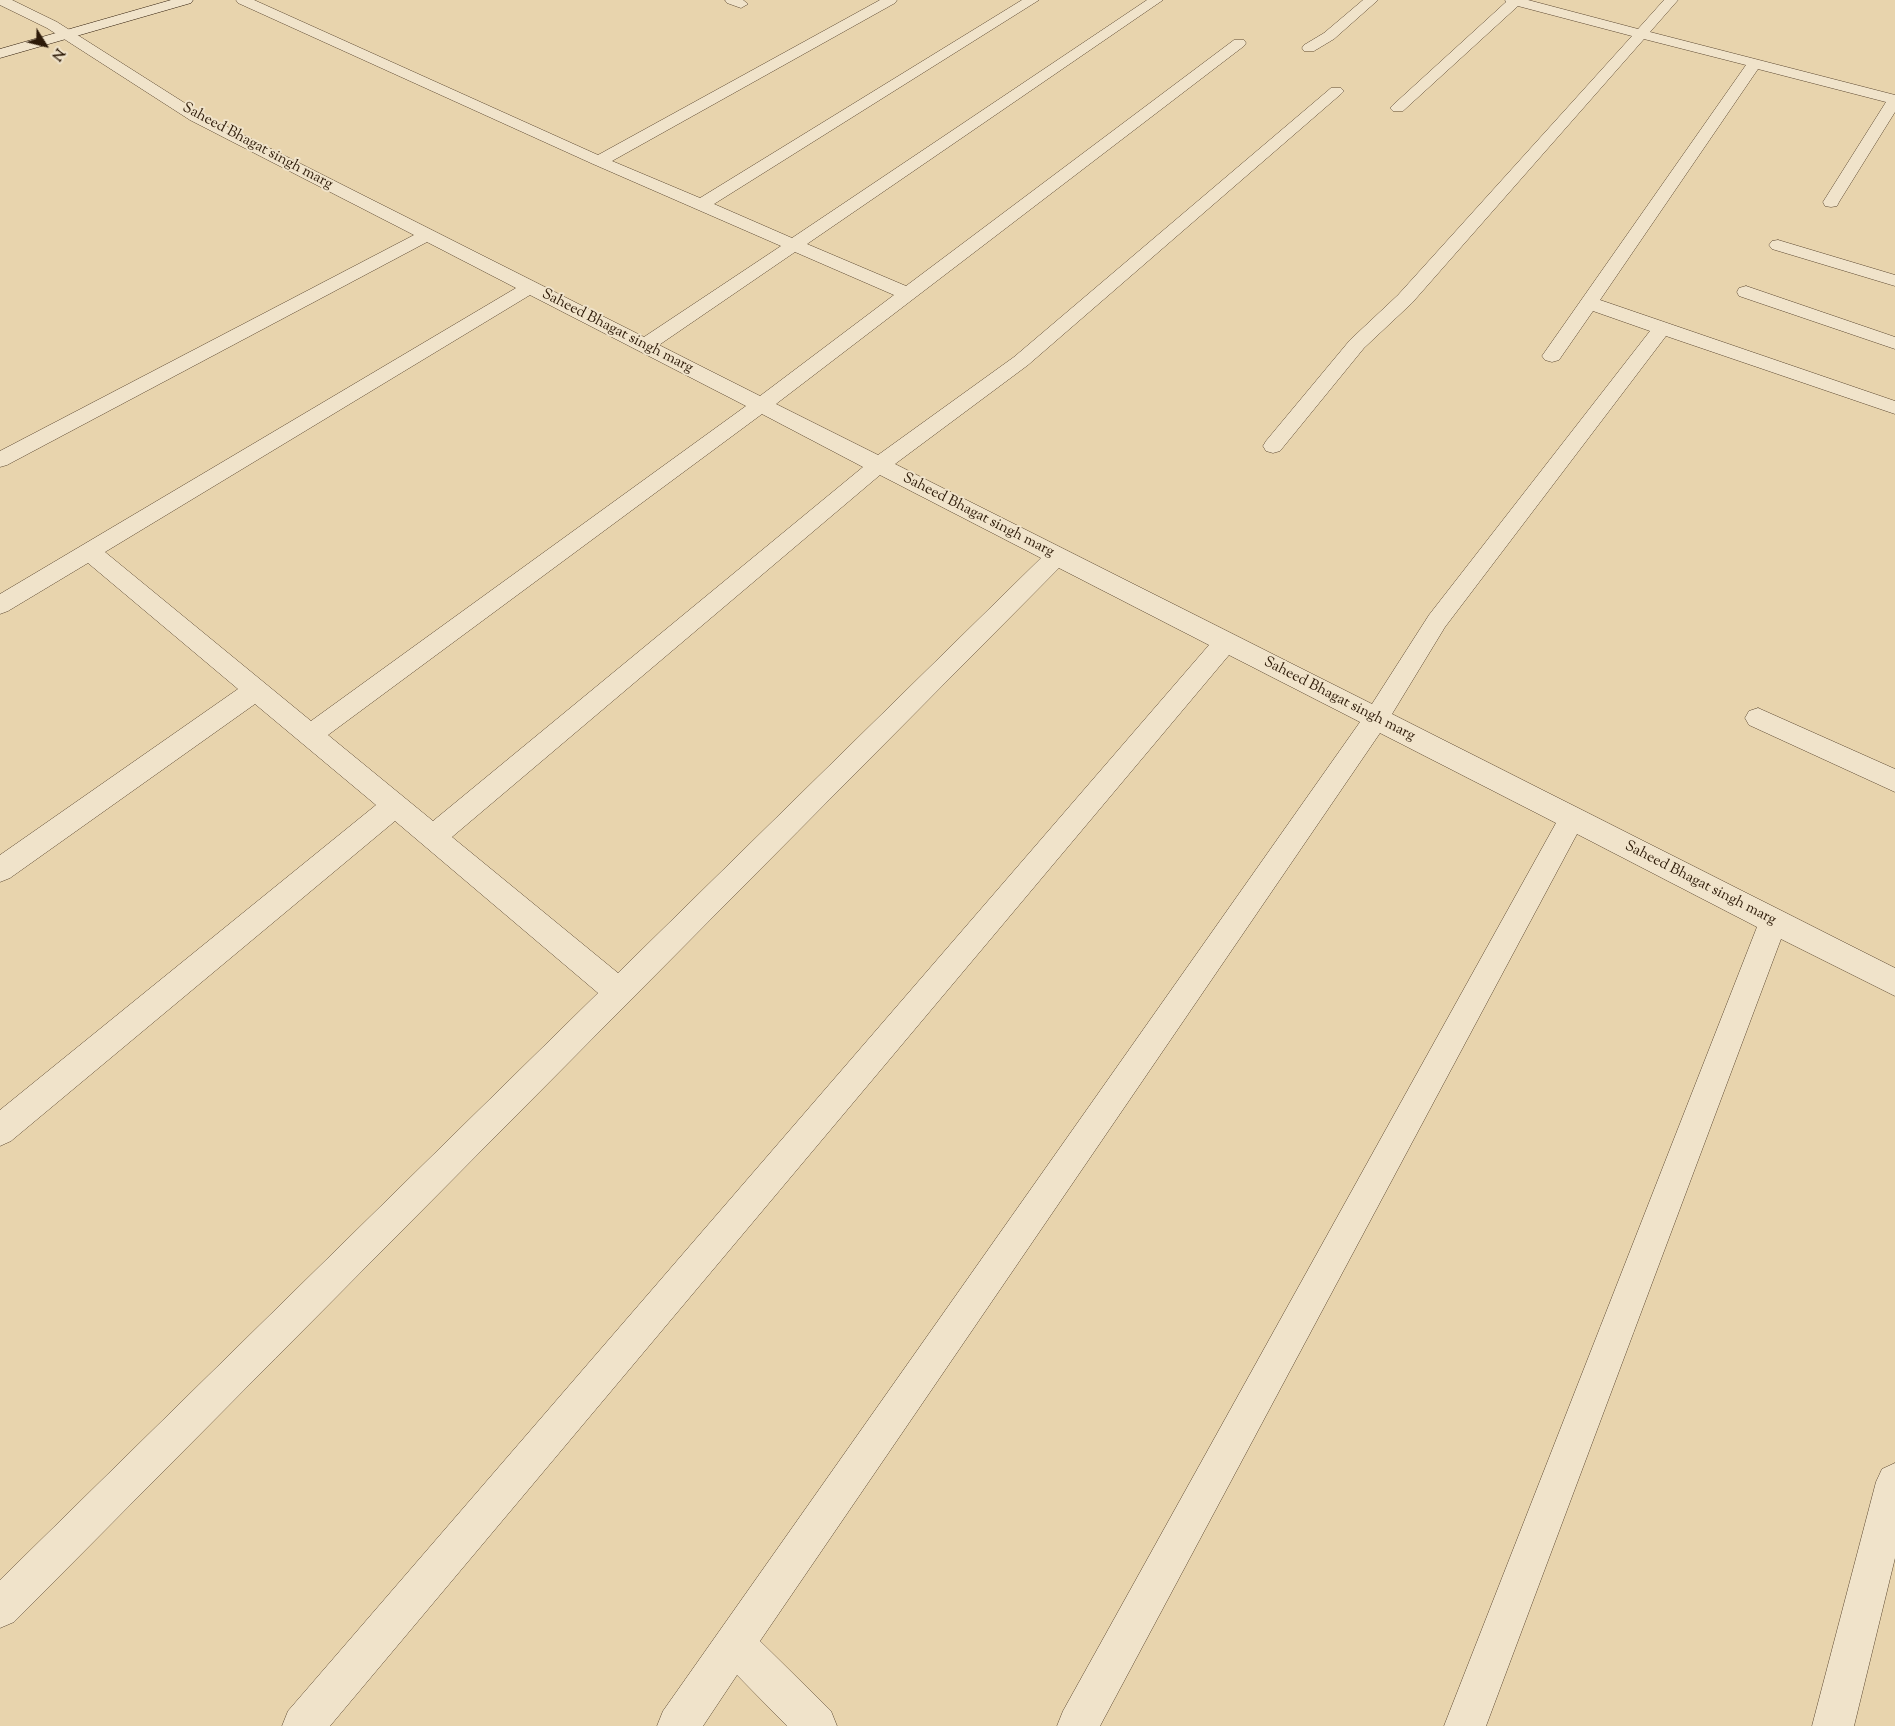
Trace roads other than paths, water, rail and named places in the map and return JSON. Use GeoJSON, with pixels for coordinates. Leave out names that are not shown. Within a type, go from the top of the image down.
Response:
{"type":"FeatureCollection","features":[{"type":"Feature","properties":{"kind":"street","name":"Saheed Bhagat singh marg"},"geometry":{"type":"LineString","coordinates":[[1,0],[60,30],[196,116],[1895,983]]}},
{"type":"Feature","properties":{"kind":"street"},"geometry":{"type":"LineString","coordinates":[[0,54],[139,0]]}},
{"type":"Feature","properties":{"kind":"street"},"geometry":{"type":"LineString","coordinates":[[0,40],[60,30],[186,0]]}},
{"type":"Feature","properties":{"kind":"street"},"geometry":{"type":"LineString","coordinates":[[242,0],[599,161],[908,294]]}},
{"type":"Feature","properties":{"kind":"street"},"geometry":{"type":"LineString","coordinates":[[599,161],[890,0]]}},
{"type":"Feature","properties":{"kind":"street"},"geometry":{"type":"LineString","coordinates":[[701,205],[1032,0]]}},
{"type":"Feature","properties":{"kind":"street"},"geometry":{"type":"LineString","coordinates":[[644,346],[1156,0]]}},
{"type":"Feature","properties":{"kind":"street"},"geometry":{"type":"LineString","coordinates":[[1309,48],[1329,36],[1371,0]]}},
{"type":"Feature","properties":{"kind":"street"},"geometry":{"type":"LineString","coordinates":[[1398,108],[1514,0],[1895,100],[1831,202]]}},
{"type":"Feature","properties":{"kind":"street"},"geometry":{"type":"LineString","coordinates":[[1273,446],[1357,344],[1405,299],[1671,0]]}},
{"type":"Feature","properties":{"kind":"street"},"geometry":{"type":"LineString","coordinates":[[310,735],[761,405],[1239,43]]}},
{"type":"Feature","properties":{"kind":"street"},"geometry":{"type":"LineString","coordinates":[[1552,356],[1754,64]]}},
{"type":"Feature","properties":{"kind":"street"},"geometry":{"type":"LineString","coordinates":[[433,837],[879,465],[1021,362],[1336,91]]}},
{"type":"Feature","properties":{"kind":"street"},"geometry":{"type":"LineString","coordinates":[[0,460],[428,235]]}},
{"type":"Feature","properties":{"kind":"street"},"geometry":{"type":"LineString","coordinates":[[1778,245],[1895,281]]}},
{"type":"Feature","properties":{"kind":"street"},"geometry":{"type":"LineString","coordinates":[[0,606],[531,287]]}},
{"type":"Feature","properties":{"kind":"street"},"geometry":{"type":"LineString","coordinates":[[1746,292],[1895,343]]}},
{"type":"Feature","properties":{"kind":"street"},"geometry":{"type":"LineString","coordinates":[[1589,302],[1895,408]]}},
{"type":"Feature","properties":{"kind":"street"},"geometry":{"type":"LineString","coordinates":[[678,1726],[1376,719],[1437,621],[1662,328]]}},
{"type":"Feature","properties":{"kind":"street"},"geometry":{"type":"LineString","coordinates":[[90,552],[618,992]]}},
{"type":"Feature","properties":{"kind":"street"},"geometry":{"type":"LineString","coordinates":[[0,1608],[1057,556]]}},
{"type":"Feature","properties":{"kind":"street"},"geometry":{"type":"LineString","coordinates":[[303,1726],[1226,642]]}},
{"type":"Feature","properties":{"kind":"street"},"geometry":{"type":"LineString","coordinates":[[0,870],[256,690]]}},
{"type":"Feature","properties":{"kind":"street"},"geometry":{"type":"LineString","coordinates":[[1758,718],[1895,781]]}},
{"type":"Feature","properties":{"kind":"street"},"geometry":{"type":"LineString","coordinates":[[0,1130],[394,806]]}},
{"type":"Feature","properties":{"kind":"street"},"geometry":{"type":"LineString","coordinates":[[1078,1726],[1572,819]]}},
{"type":"Feature","properties":{"kind":"street"},"geometry":{"type":"LineString","coordinates":[[1465,1726],[1774,921]]}},
{"type":"Feature","properties":{"kind":"street"},"geometry":{"type":"LineString","coordinates":[[1833,1726],[1895,1482]]}},
{"type":"Feature","properties":{"kind":"street"},"geometry":{"type":"LineString","coordinates":[[735,1644],[816,1726]]}}]}
